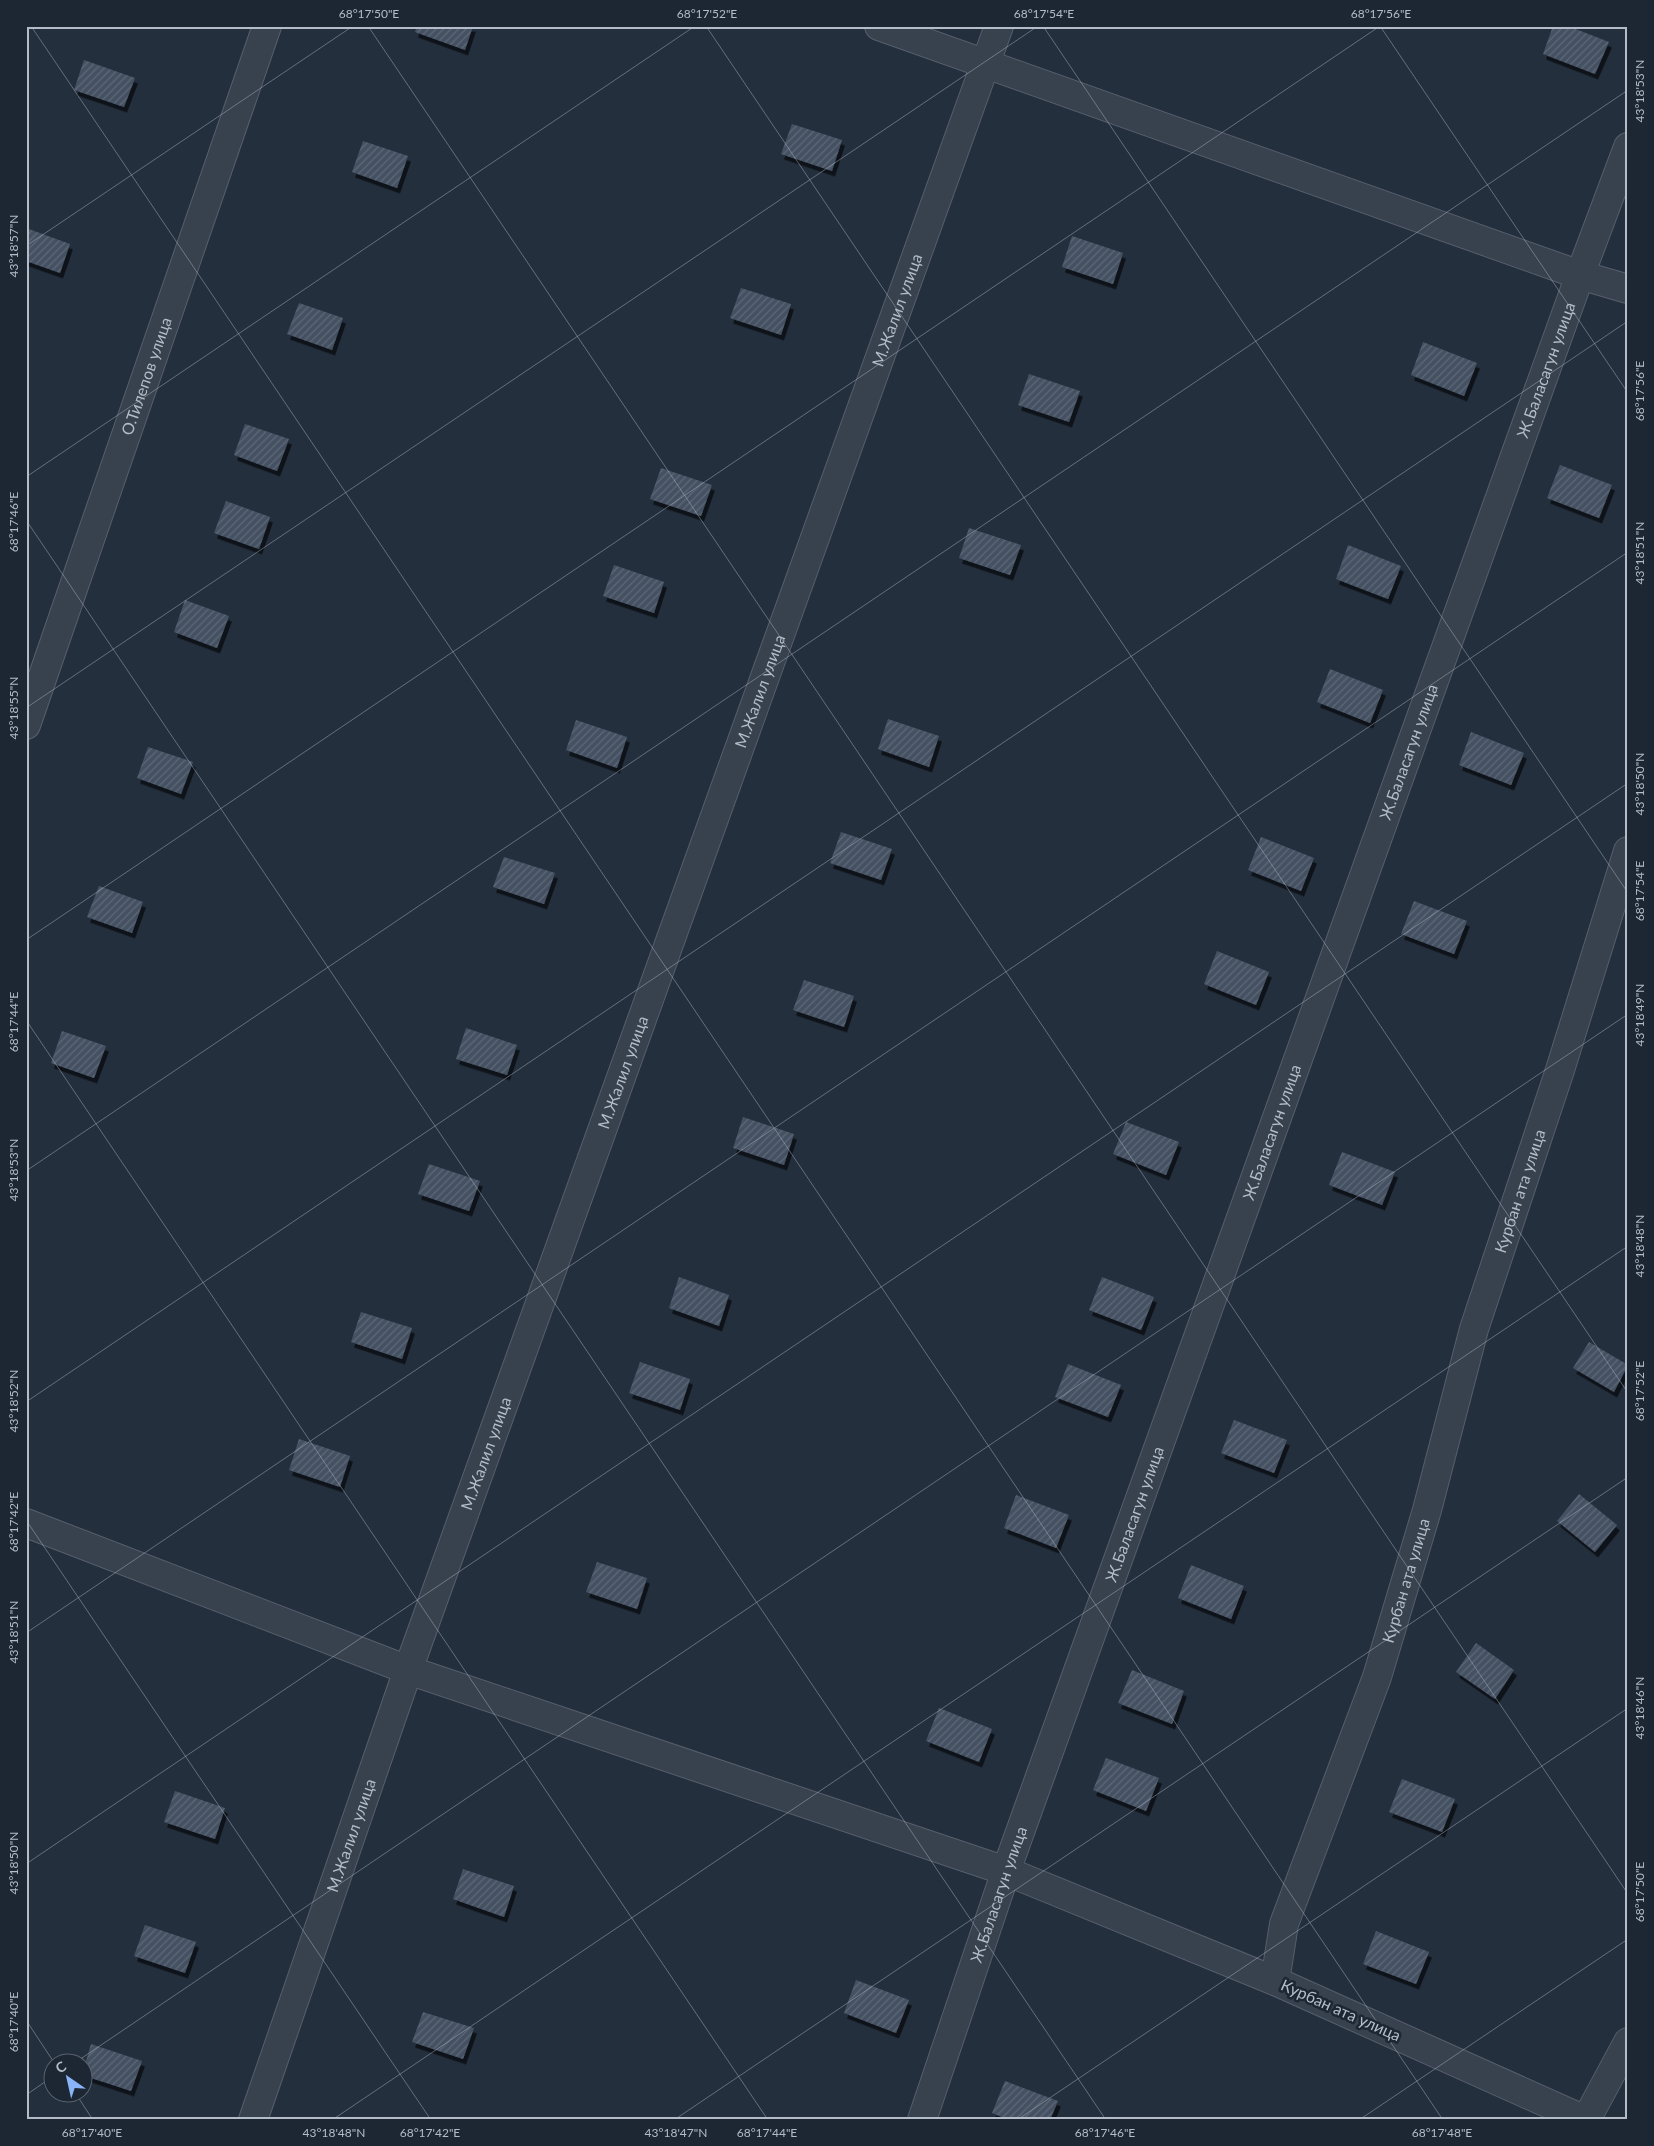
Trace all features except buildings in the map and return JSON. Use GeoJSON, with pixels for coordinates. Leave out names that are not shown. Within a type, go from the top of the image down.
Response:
{"type":"FeatureCollection","features":[{"type":"Feature","properties":{"kind":"street","name":"О.Тилепов улица"},"geometry":{"type":"LineString","coordinates":[[26,726],[267,26]]}},
{"type":"Feature","properties":{"kind":"street"},"geometry":{"type":"LineString","coordinates":[[879,26],[1580,275],[1628,289]]}},
{"type":"Feature","properties":{"kind":"street","name":"М.Жалил улица"},"geometry":{"type":"LineString","coordinates":[[253,2120],[408,1670],[1000,26]]}},
{"type":"Feature","properties":{"kind":"street","name":"Ж.Баласагун улица"},"geometry":{"type":"LineString","coordinates":[[922,2120],[1006,1871],[1580,275],[1628,147]]}},
{"type":"Feature","properties":{"kind":"street","name":"Курбан ата улица"},"geometry":{"type":"LineString","coordinates":[[1585,2120],[1275,1981],[1284,1924],[1377,1677],[1427,1510],[1474,1329],[1560,1070],[1628,851]]}},
{"type":"Feature","properties":{"kind":"street"},"geometry":{"type":"LineString","coordinates":[[26,1523],[408,1670],[1006,1871],[1275,1981]]}},
{"type":"Feature","properties":{"kind":"street"},"geometry":{"type":"LineString","coordinates":[[1585,2120],[1628,2042]]}}]}
